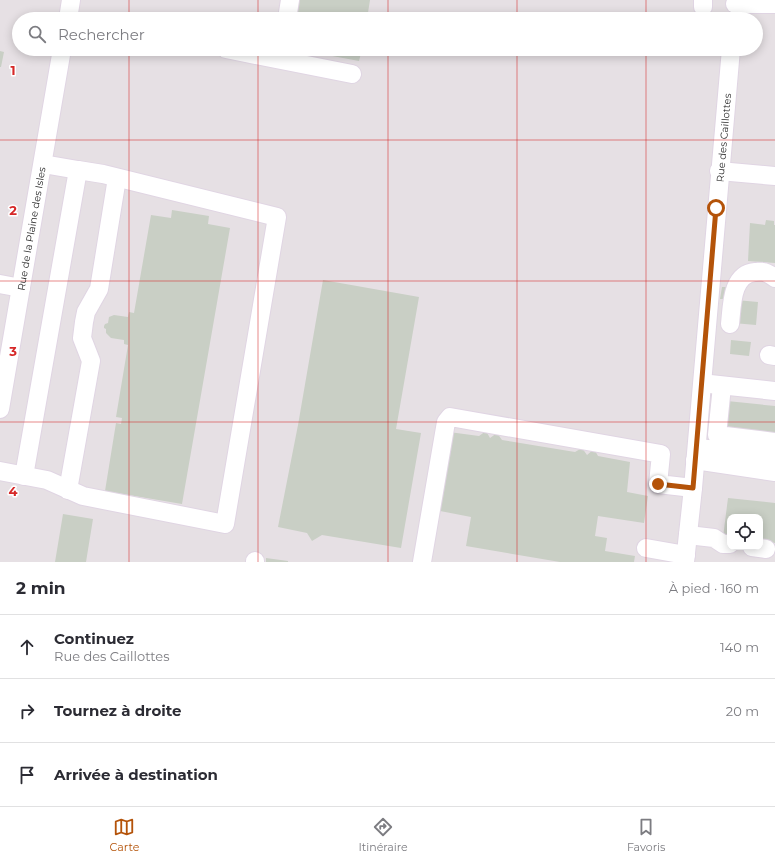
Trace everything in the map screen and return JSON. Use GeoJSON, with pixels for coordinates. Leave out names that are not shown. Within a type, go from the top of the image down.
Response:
{"type":"FeatureCollection","features":[{"type":"Feature","properties":{"kind":"street"},"geometry":{"type":"LineString","coordinates":[[70,12],[71,0]]}},
{"type":"Feature","properties":{"kind":"street"},"geometry":{"type":"LineString","coordinates":[[287,12],[290,0]]}},
{"type":"Feature","properties":{"kind":"street"},"geometry":{"type":"LineString","coordinates":[[734,8],[775,4]]}},
{"type":"Feature","properties":{"kind":"street","name":"Rue de la Plaine des Isles"},"geometry":{"type":"LineString","coordinates":[[0,408],[5,356],[21,288],[61,56]]}},
{"type":"Feature","properties":{"kind":"street"},"geometry":{"type":"LineString","coordinates":[[287,56],[352,74]]}},
{"type":"Feature","properties":{"kind":"street","name":"Rue des Caillottes"},"geometry":{"type":"LineString","coordinates":[[686,558],[729,56]]}},
{"type":"Feature","properties":{"kind":"street"},"geometry":{"type":"LineString","coordinates":[[0,471],[47,480],[83,496],[225,524],[277,216],[117,178],[43,164]]}},
{"type":"Feature","properties":{"kind":"street"},"geometry":{"type":"LineString","coordinates":[[24,476],[78,170]]}},
{"type":"Feature","properties":{"kind":"street"},"geometry":{"type":"LineString","coordinates":[[719,171],[775,176]]}},
{"type":"Feature","properties":{"kind":"street"},"geometry":{"type":"LineString","coordinates":[[68,490],[91,361],[82,338],[84,322],[86,312],[99,289],[117,178]]}},
{"type":"Feature","properties":{"kind":"street"},"geometry":{"type":"LineString","coordinates":[[730,324],[732,298],[740,280],[750,273],[764,272],[775,278]]}},
{"type":"Feature","properties":{"kind":"street"},"geometry":{"type":"LineString","coordinates":[[0,284],[21,288]]}},
{"type":"Feature","properties":{"kind":"street"},"geometry":{"type":"LineString","coordinates":[[702,384],[775,392]]}},
{"type":"Feature","properties":{"kind":"street"},"geometry":{"type":"LineString","coordinates":[[722,386],[717,436],[775,442]]}},
{"type":"Feature","properties":{"kind":"street"},"geometry":{"type":"LineString","coordinates":[[422,562],[446,422],[450,417],[661,454],[658,484],[693,488]]}},
{"type":"Feature","properties":{"kind":"street"},"geometry":{"type":"LineString","coordinates":[[696,454],[775,454]]}},
{"type":"Feature","properties":{"kind":"street"},"geometry":{"type":"LineString","coordinates":[[696,454],[775,472]]}},
{"type":"Feature","properties":{"kind":"street"},"geometry":{"type":"LineString","coordinates":[[688,535],[714,538],[723,544],[727,544]]}},
{"type":"Feature","properties":{"kind":"street"},"geometry":{"type":"LineString","coordinates":[[646,548],[676,552],[686,558]]}},
{"type":"Feature","properties":{"kind":"shaded area"},"geometry":{"type":"Polygon","coordinates":[[[0,0],[775,0],[775,562],[0,562],[0,0]]]}},
{"type":"Feature","properties":{"kind":"building"},"geometry":{"type":"Polygon","coordinates":[[[297,0],[370,0],[368,12],[295,12],[297,0]]]}},
{"type":"Feature","properties":{"kind":"building"},"geometry":{"type":"Polygon","coordinates":[[[0,51],[4,52],[1,67],[0,67],[0,51]]]}},
{"type":"Feature","properties":{"kind":"building"},"geometry":{"type":"Polygon","coordinates":[[[332,56],[360,56],[359,61],[332,56]]]}},
{"type":"Feature","properties":{"kind":"building"},"geometry":{"type":"Polygon","coordinates":[[[172,210],[209,216],[208,224],[230,228],[182,504],[105,491],[116,423],[121,424],[122,418],[116,417],[128,345],[124,344],[124,340],[111,338],[106,333],[104,326],[108,323],[109,317],[114,315],[128,317],[129,312],[134,313],[151,215],[171,218],[172,210]]]}},
{"type":"Feature","properties":{"kind":"building"},"geometry":{"type":"Polygon","coordinates":[[[766,220],[774,221],[775,225],[775,263],[748,261],[750,223],[765,225],[766,220]]]}},
{"type":"Feature","properties":{"kind":"building"},"geometry":{"type":"Polygon","coordinates":[[[323,280],[419,297],[396,429],[421,433],[401,548],[322,535],[312,541],[307,533],[278,527],[298,425],[323,280]]]}},
{"type":"Feature","properties":{"kind":"building"},"geometry":{"type":"Polygon","coordinates":[[[722,287],[728,287],[727,299],[720,299],[722,287]]]}},
{"type":"Feature","properties":{"kind":"building"},"geometry":{"type":"Polygon","coordinates":[[[736,300],[758,302],[756,325],[733,323],[736,300]]]}},
{"type":"Feature","properties":{"kind":"building"},"geometry":{"type":"Polygon","coordinates":[[[731,340],[751,342],[749,356],[730,354],[731,340]]]}},
{"type":"Feature","properties":{"kind":"building"},"geometry":{"type":"Polygon","coordinates":[[[727,401],[775,406],[775,439],[723,433],[727,401]]]}},
{"type":"Feature","properties":{"kind":"building"},"geometry":{"type":"Polygon","coordinates":[[[486,431],[490,438],[497,433],[502,440],[575,452],[582,448],[587,455],[594,449],[598,456],[630,462],[627,492],[648,496],[644,523],[598,516],[595,536],[607,538],[605,551],[635,556],[634,562],[560,562],[466,546],[471,517],[435,510],[449,432],[479,436],[486,431]]]}},
{"type":"Feature","properties":{"kind":"building"},"geometry":{"type":"Polygon","coordinates":[[[728,498],[775,503],[775,543],[763,541],[763,514],[727,514],[727,538],[723,537],[728,498]]]}},
{"type":"Feature","properties":{"kind":"building"},"geometry":{"type":"Polygon","coordinates":[[[63,514],[93,519],[86,562],[55,562],[63,514]]]}},
{"type":"Feature","properties":{"kind":"building"},"geometry":{"type":"Polygon","coordinates":[[[266,558],[288,561],[288,562],[266,562],[266,558]]]}},
{"type":"Feature","properties":{"kind":"route"},"geometry":{"type":"LineString","coordinates":[[658,484],[693,488],[716,208]]}}]}
